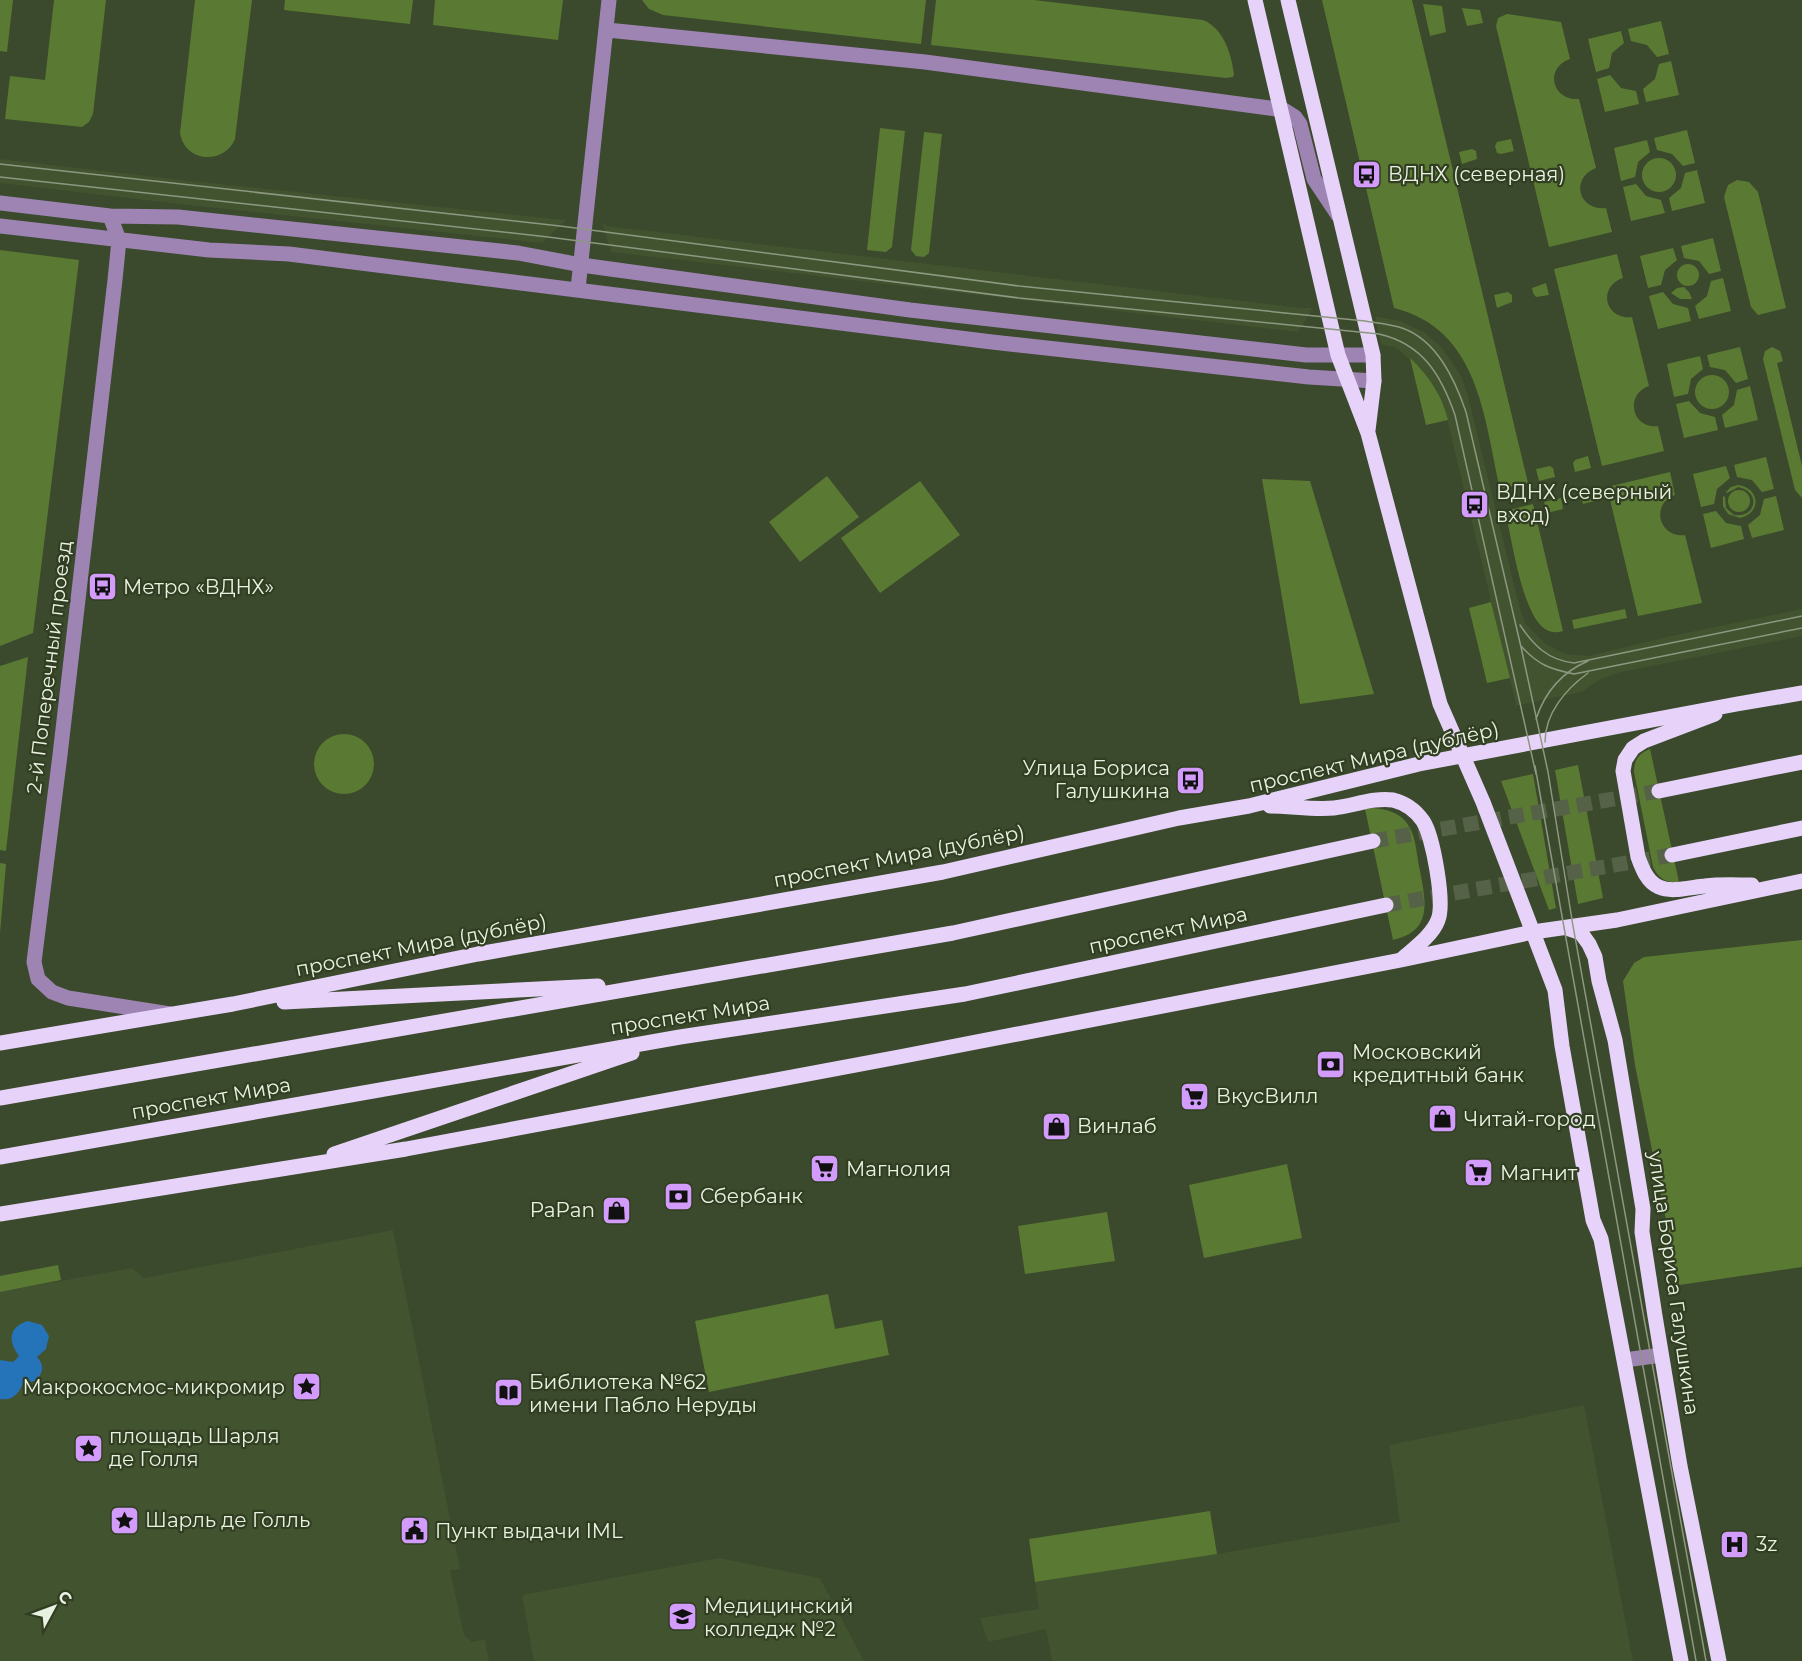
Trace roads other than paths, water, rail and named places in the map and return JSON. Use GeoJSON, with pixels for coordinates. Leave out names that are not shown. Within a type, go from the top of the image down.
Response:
{"type":"FeatureCollection","features":[{"type":"Feature","properties":{"kind":"main road"},"geometry":{"type":"LineString","coordinates":[[1254,0],[1338,355],[1368,433],[1440,704],[1525,909],[1555,990],[1562,1046],[1593,1220],[1601,1239],[1681,1661]]}},
{"type":"Feature","properties":{"kind":"main road"},"geometry":{"type":"LineString","coordinates":[[1290,2],[1373,355],[1374,381],[1368,433]]}},
{"type":"Feature","properties":{"kind":"main road","name":"проспект Мира (дублёр)"},"geometry":{"type":"LineString","coordinates":[[0,1043],[233,1004],[478,954],[943,872],[1179,818],[1249,806],[1419,764],[1802,693]]}},
{"type":"Feature","properties":{"kind":"main road"},"geometry":{"type":"LineString","coordinates":[[1737,704],[1644,741],[1633,748],[1625,760],[1623,771],[1638,857],[1642,869],[1650,880],[1659,887],[1671,890],[1722,885],[1775,887]]}},
{"type":"Feature","properties":{"kind":"main road"},"geometry":{"type":"LineString","coordinates":[[1659,791],[1802,762]]}},
{"type":"Feature","properties":{"kind":"main road"},"geometry":{"type":"LineString","coordinates":[[1249,806],[1314,809],[1383,800],[1401,803],[1418,814],[1428,833],[1441,895],[1440,907],[1438,920],[1431,931],[1401,960]]}},
{"type":"Feature","properties":{"kind":"main road"},"geometry":{"type":"LineString","coordinates":[[1672,855],[1802,828]]}},
{"type":"Feature","properties":{"kind":"main road","name":"проспект Мира"},"geometry":{"type":"LineString","coordinates":[[0,1098],[953,933],[1372,841]]}},
{"type":"Feature","properties":{"kind":"main road"},"geometry":{"type":"LineString","coordinates":[[0,1214],[406,1149],[1401,960],[1533,932],[1617,920],[1802,881]]}},
{"type":"Feature","properties":{"kind":"main road","name":"проспект Мира"},"geometry":{"type":"LineString","coordinates":[[0,1157],[680,1037],[965,994],[1386,905]]}},
{"type":"Feature","properties":{"kind":"main road"},"geometry":{"type":"LineString","coordinates":[[1525,909],[1541,924],[1563,928]]}},
{"type":"Feature","properties":{"kind":"main road"},"geometry":{"type":"LineString","coordinates":[[1599,981],[1597,941],[1605,928],[1617,920]]}},
{"type":"Feature","properties":{"kind":"main road","name":"улица Бориса Галушкина"},"geometry":{"type":"LineString","coordinates":[[1563,928],[1574,929],[1581,933],[1589,944],[1597,964],[1599,981],[1615,1040],[1642,1198],[1642,1232],[1661,1354],[1680,1466],[1719,1661]]}},
{"type":"Feature","properties":{"kind":"main road"},"geometry":{"type":"LineString","coordinates":[[233,1004],[667,982]]}},
{"type":"Feature","properties":{"kind":"main road"},"geometry":{"type":"LineString","coordinates":[[291,1168],[680,1037]]}},
{"type":"Feature","properties":{"kind":"street"},"geometry":{"type":"LineString","coordinates":[[578,289],[609,0]]}},
{"type":"Feature","properties":{"kind":"street"},"geometry":{"type":"LineString","coordinates":[[607,30],[925,62],[1280,109],[1292,114],[1300,124],[1314,178],[1334,207],[1341,223]]}},
{"type":"Feature","properties":{"kind":"street"},"geometry":{"type":"LineString","coordinates":[[0,203],[110,216],[189,218],[518,253],[581,265],[910,310],[1306,355],[1373,355]]}},
{"type":"Feature","properties":{"kind":"street","name":"2-й Поперечный проезд"},"geometry":{"type":"LineString","coordinates":[[110,216],[119,240],[62,744],[34,962],[38,979],[52,992],[68,998],[176,1014]]}},
{"type":"Feature","properties":{"kind":"street"},"geometry":{"type":"LineString","coordinates":[[0,226],[209,250],[289,254],[992,342],[1374,381]]}},
{"type":"Feature","properties":{"kind":"street"},"geometry":{"type":"LineString","coordinates":[[1625,1360],[1661,1354]]}},
{"type":"Feature","properties":{"kind":"water"},"geometry":{"type":"Polygon","coordinates":[[[28,1321],[42,1325],[49,1336],[46,1349],[37,1357],[42,1366],[40,1375],[35,1381],[23,1383],[15,1396],[0,1399],[0,1360],[13,1362],[19,1356],[13,1345],[13,1331],[28,1321]]]}},
{"type":"Feature","properties":{"kind":"tunnel"},"geometry":{"type":"LineString","coordinates":[[1373,841],[1659,791]]}},
{"type":"Feature","properties":{"kind":"tunnel"},"geometry":{"type":"LineString","coordinates":[[1386,905],[1672,855]]}},
{"type":"Feature","properties":{"kind":"tram line"},"geometry":{"type":"LineString","coordinates":[[0,164],[560,226],[1019,286],[1365,321],[1402,328],[1425,342],[1443,362],[1466,412],[1548,772],[1573,926],[1706,1661]]}},
{"type":"Feature","properties":{"kind":"tram line"},"geometry":{"type":"LineString","coordinates":[[0,177],[548,237],[1019,298],[1379,334],[1394,339],[1419,353],[1428,363],[1450,400],[1455,415],[1536,774]]}},
{"type":"Feature","properties":{"kind":"tram line"},"geometry":{"type":"LineString","coordinates":[[1520,625],[1543,651],[1557,659],[1574,663],[1802,616]]}},
{"type":"Feature","properties":{"kind":"tram line"},"geometry":{"type":"LineString","coordinates":[[1521,646],[1533,658],[1545,665],[1574,674],[1802,628]]}},
{"type":"Feature","properties":{"kind":"tram line"},"geometry":{"type":"LineString","coordinates":[[1536,719],[1544,700],[1562,677],[1588,661]]}},
{"type":"Feature","properties":{"kind":"tram line"},"geometry":{"type":"LineString","coordinates":[[1545,742],[1549,721],[1558,703],[1572,686],[1588,673]]}},
{"type":"Feature","properties":{"kind":"tram line"},"geometry":{"type":"LineString","coordinates":[[1535,766],[1696,1661]]}},
{"type":"Feature","properties":{"kind":"place","name":"ВДНХ (северная)"},"geometry":{"type":"Point","coordinates":[1367,174]}},
{"type":"Feature","properties":{"kind":"place","name":"ВДНХ (северный вход)"},"geometry":{"type":"Point","coordinates":[1475,504]}},
{"type":"Feature","properties":{"kind":"place","name":"Метро «ВДНХ»"},"geometry":{"type":"Point","coordinates":[102,587]}},
{"type":"Feature","properties":{"kind":"place","name":"Улица Бориса Галушкина"},"geometry":{"type":"Point","coordinates":[1191,780]}},
{"type":"Feature","properties":{"kind":"place","name":"Московский кредитный банк"},"geometry":{"type":"Point","coordinates":[1331,1064]}},
{"type":"Feature","properties":{"kind":"place","name":"ВкусВилл"},"geometry":{"type":"Point","coordinates":[1195,1096]}},
{"type":"Feature","properties":{"kind":"place","name":"Читай-город"},"geometry":{"type":"Point","coordinates":[1443,1119]}},
{"type":"Feature","properties":{"kind":"place","name":"Винлаб"},"geometry":{"type":"Point","coordinates":[1056,1126]}},
{"type":"Feature","properties":{"kind":"place","name":"Магнолия"},"geometry":{"type":"Point","coordinates":[825,1169]}},
{"type":"Feature","properties":{"kind":"place","name":"Магнит"},"geometry":{"type":"Point","coordinates":[1479,1173]}},
{"type":"Feature","properties":{"kind":"place","name":"Сбербанк"},"geometry":{"type":"Point","coordinates":[679,1196]}},
{"type":"Feature","properties":{"kind":"place","name":"PaPan"},"geometry":{"type":"Point","coordinates":[616,1210]}},
{"type":"Feature","properties":{"kind":"place","name":"Макрокосмос-микромир"},"geometry":{"type":"Point","coordinates":[306,1387]}},
{"type":"Feature","properties":{"kind":"place","name":"Библиотека №62 имени Пабло Неруды"},"geometry":{"type":"Point","coordinates":[508,1393]}},
{"type":"Feature","properties":{"kind":"place","name":"площадь Шарля де Голля"},"geometry":{"type":"Point","coordinates":[88,1448]}},
{"type":"Feature","properties":{"kind":"place","name":"Шарль де Голль"},"geometry":{"type":"Point","coordinates":[124,1520]}},
{"type":"Feature","properties":{"kind":"place","name":"Пункт выдачи IML"},"geometry":{"type":"Point","coordinates":[414,1531]}},
{"type":"Feature","properties":{"kind":"place","name":"3z"},"geometry":{"type":"Point","coordinates":[1735,1544]}},
{"type":"Feature","properties":{"kind":"place","name":"Медицинский колледж №2"},"geometry":{"type":"Point","coordinates":[683,1617]}}]}
